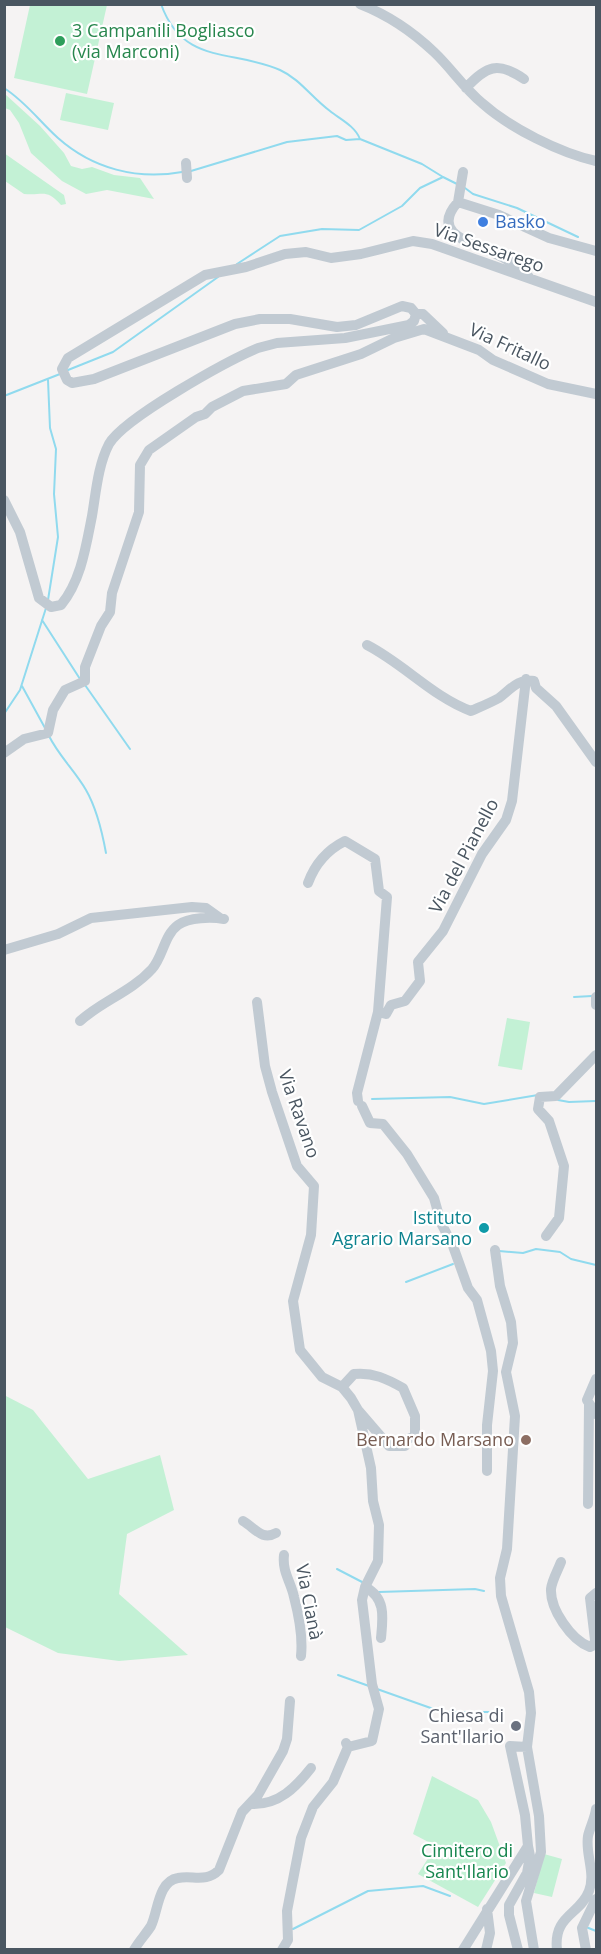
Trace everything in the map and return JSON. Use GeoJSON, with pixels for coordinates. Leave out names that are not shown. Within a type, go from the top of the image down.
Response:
{"type":"FeatureCollection","features":[{"type":"Feature","properties":{"kind":"street"},"geometry":{"type":"LineString","coordinates":[[360,4],[398,23],[435,52],[466,88],[502,118],[557,148],[597,161]]}},
{"type":"Feature","properties":{"kind":"street"},"geometry":{"type":"LineString","coordinates":[[466,88],[479,74],[490,68],[503,68],[524,79]]}},
{"type":"Feature","properties":{"kind":"street"},"geometry":{"type":"LineString","coordinates":[[186,163],[187,178]]}},
{"type":"Feature","properties":{"kind":"street"},"geometry":{"type":"LineString","coordinates":[[534,281],[519,266],[453,234],[450,225],[450,211],[461,187],[499,215],[549,238],[597,251]]}},
{"type":"Feature","properties":{"kind":"street","name":"Via Sessarego"},"geometry":{"type":"LineString","coordinates":[[416,314],[411,308],[402,306],[356,325],[338,327],[290,319],[260,319],[235,324],[94,379],[72,383],[63,372],[68,358],[82,348],[206,275],[229,268],[246,267],[285,254],[306,252],[331,258],[361,254],[413,241],[432,244],[597,302]]}},
{"type":"Feature","properties":{"kind":"street"},"geometry":{"type":"LineString","coordinates":[[4,500],[21,532],[35,588],[48,605],[61,605],[70,595],[89,530],[102,465],[109,444],[126,424],[225,364],[258,348],[278,343],[345,338],[409,325],[414,321],[416,314],[423,314],[445,336]]}},
{"type":"Feature","properties":{"kind":"street"},"geometry":{"type":"LineString","coordinates":[[4,753],[24,739],[48,733],[53,711],[65,690],[86,681],[86,667],[101,626],[110,612],[112,593],[139,512],[140,465],[149,450],[196,417],[206,414],[212,407],[243,391],[286,384],[296,375],[361,354],[394,338],[424,329],[445,336]]}},
{"type":"Feature","properties":{"kind":"street","name":"Via Fritallo"},"geometry":{"type":"LineString","coordinates":[[445,336],[548,384],[597,394]]}},
{"type":"Feature","properties":{"kind":"street"},"geometry":{"type":"LineString","coordinates":[[367,645],[382,653],[453,704],[471,711],[526,679],[534,681],[536,688],[556,706],[597,762]]}},
{"type":"Feature","properties":{"kind":"street","name":"Via del Pianello"},"geometry":{"type":"LineString","coordinates":[[378,1012],[386,1014],[391,1005],[405,1001],[420,981],[418,962],[443,931],[482,854],[506,820],[512,801],[526,679]]}},
{"type":"Feature","properties":{"kind":"street"},"geometry":{"type":"LineString","coordinates":[[308,883],[321,860],[335,846],[345,841],[375,859],[379,891],[387,897],[378,1012],[359,1100],[370,1123],[383,1124],[421,1175],[434,1198],[441,1223],[453,1246],[468,1288],[477,1299],[491,1351],[493,1371],[487,1425],[487,1472]]}},
{"type":"Feature","properties":{"kind":"street"},"geometry":{"type":"LineString","coordinates":[[4,950],[58,934],[92,918],[192,907],[206,908],[223,920],[192,920],[178,925],[168,938],[153,968],[137,983],[93,1009],[80,1022]]}},
{"type":"Feature","properties":{"kind":"street"},"geometry":{"type":"LineString","coordinates":[[597,997],[597,1005]]}},
{"type":"Feature","properties":{"kind":"street","name":"Via Ravano"},"geometry":{"type":"LineString","coordinates":[[256,1002],[265,1066],[272,1092],[297,1166],[314,1186],[311,1235],[293,1301],[300,1350],[322,1377],[342,1387]]}},
{"type":"Feature","properties":{"kind":"street"},"geometry":{"type":"LineString","coordinates":[[546,1236],[560,1218],[564,1166],[549,1121],[538,1109],[537,1104],[540,1097],[556,1096],[597,1054]]}},
{"type":"Feature","properties":{"kind":"street"},"geometry":{"type":"LineString","coordinates":[[495,1250],[500,1286],[511,1322],[513,1343],[506,1372],[515,1416],[507,1539],[500,1578],[501,1596],[529,1692],[531,1713],[527,1747],[539,1816],[541,1852],[526,1901],[534,1950]]}},
{"type":"Feature","properties":{"kind":"street"},"geometry":{"type":"LineString","coordinates":[[354,1374],[386,1378],[403,1388],[415,1416],[415,1435],[405,1441],[405,1446],[390,1446],[358,1410],[342,1387],[354,1374]]}},
{"type":"Feature","properties":{"kind":"street"},"geometry":{"type":"LineString","coordinates":[[588,1504],[589,1405],[587,1395],[597,1379]]}},
{"type":"Feature","properties":{"kind":"street"},"geometry":{"type":"LineString","coordinates":[[589,1405],[597,1414]]}},
{"type":"Feature","properties":{"kind":"street"},"geometry":{"type":"LineString","coordinates":[[282,1950],[288,1940],[287,1911],[301,1838],[313,1807],[333,1782],[347,1745],[372,1741],[379,1708],[364,1632],[362,1600],[365,1587],[378,1561],[379,1525],[373,1501],[371,1468],[358,1410]]}},
{"type":"Feature","properties":{"kind":"street"},"geometry":{"type":"LineString","coordinates":[[243,1521],[262,1535],[270,1536],[276,1533]]}},
{"type":"Feature","properties":{"kind":"street","name":"Via Cianà"},"geometry":{"type":"LineString","coordinates":[[284,1555],[282,1565],[294,1596],[302,1642],[302,1656]]}},
{"type":"Feature","properties":{"kind":"street"},"geometry":{"type":"LineString","coordinates":[[561,1562],[552,1584],[553,1600],[566,1627],[590,1647],[594,1645],[595,1640],[590,1599],[597,1593]]}},
{"type":"Feature","properties":{"kind":"street"},"geometry":{"type":"LineString","coordinates":[[365,1587],[376,1593],[380,1600],[383,1615],[381,1638]]}},
{"type":"Feature","properties":{"kind":"street"},"geometry":{"type":"LineString","coordinates":[[134,1950],[151,1925],[156,1906],[165,1887],[178,1878],[202,1878],[219,1870],[242,1812],[252,1804],[287,1739],[290,1701]]}},
{"type":"Feature","properties":{"kind":"street"},"geometry":{"type":"LineString","coordinates":[[518,1950],[509,1905],[527,1873],[530,1856],[517,1773],[510,1746],[527,1747]]}},
{"type":"Feature","properties":{"kind":"street"},"geometry":{"type":"LineString","coordinates":[[252,1804],[271,1801],[295,1789],[311,1768]]}},
{"type":"Feature","properties":{"kind":"street"},"geometry":{"type":"LineString","coordinates":[[517,1773],[531,1775]]}},
{"type":"Feature","properties":{"kind":"street"},"geometry":{"type":"LineString","coordinates":[[556,1950],[557,1932],[564,1919],[588,1895],[594,1885],[588,1835],[597,1809]]}},
{"type":"Feature","properties":{"kind":"street"},"geometry":{"type":"LineString","coordinates":[[463,1950],[528,1846]]}},
{"type":"Feature","properties":{"kind":"street"},"geometry":{"type":"LineString","coordinates":[[586,1950],[582,1928],[597,1899]]}},
{"type":"Feature","properties":{"kind":"street"},"geometry":{"type":"LineString","coordinates":[[486,1950],[490,1933],[487,1909]]}},
{"type":"Feature","properties":{"kind":"green space","name":"3 Campanili Bogliasco (via Marconi)"},"geometry":{"type":"Polygon","coordinates":[[[30,5],[107,5],[87,94],[14,78],[30,5]]]}},
{"type":"Feature","properties":{"kind":"green space"},"geometry":{"type":"Polygon","coordinates":[[[66,93],[114,103],[108,130],[60,120],[66,93]]]}},
{"type":"Feature","properties":{"kind":"green space"},"geometry":{"type":"Polygon","coordinates":[[[5,94],[40,126],[64,153],[71,166],[82,169],[92,167],[114,175],[140,178],[154,199],[107,190],[86,194],[62,181],[31,153],[19,123],[10,110],[5,108],[5,94]]]}},
{"type":"Feature","properties":{"kind":"green space"},"geometry":{"type":"Polygon","coordinates":[[[4,153],[64,195],[66,204],[61,205],[52,196],[44,194],[24,194],[5,181],[4,153]]]}},
{"type":"Feature","properties":{"kind":"green space"},"geometry":{"type":"Polygon","coordinates":[[[507,1018],[530,1022],[522,1070],[498,1066],[507,1018]]]}},
{"type":"Feature","properties":{"kind":"green space"},"geometry":{"type":"Polygon","coordinates":[[[4,1395],[33,1410],[88,1479],[160,1455],[174,1510],[127,1534],[119,1594],[188,1655],[119,1661],[58,1653],[5,1627],[4,1395]]]}},
{"type":"Feature","properties":{"kind":"green space","name":"Cimitero di Sant'Ilario"},"geometry":{"type":"Polygon","coordinates":[[[432,1776],[478,1800],[491,1822],[506,1863],[478,1907],[418,1874],[436,1846],[413,1834],[432,1776]]]}},
{"type":"Feature","properties":{"kind":"green space"},"geometry":{"type":"Polygon","coordinates":[[[544,1854],[562,1859],[552,1897],[534,1893],[544,1854]]]}},
{"type":"Feature","properties":{"kind":"waterway"},"geometry":{"type":"LineString","coordinates":[[161,4],[171,24],[182,38],[196,47],[211,52],[280,70],[351,127],[360,139]]}},
{"type":"Feature","properties":{"kind":"waterway"},"geometry":{"type":"LineString","coordinates":[[4,88],[58,138],[86,158],[116,170],[132,173],[182,172]]}},
{"type":"Feature","properties":{"kind":"waterway"},"geometry":{"type":"LineString","coordinates":[[191,171],[287,142],[337,136],[346,140],[360,139],[422,164],[443,177]]}},
{"type":"Feature","properties":{"kind":"waterway"},"geometry":{"type":"LineString","coordinates":[[237,264],[280,236],[322,229],[359,230],[402,206],[420,188],[443,177],[457,184]]}},
{"type":"Feature","properties":{"kind":"waterway"},"geometry":{"type":"LineString","coordinates":[[465,188],[473,194],[517,208],[578,237]]}},
{"type":"Feature","properties":{"kind":"waterway"},"geometry":{"type":"LineString","coordinates":[[68,370],[113,352],[218,277]]}},
{"type":"Feature","properties":{"kind":"waterway"},"geometry":{"type":"LineString","coordinates":[[4,396],[60,374]]}},
{"type":"Feature","properties":{"kind":"waterway"},"geometry":{"type":"LineString","coordinates":[[48,380],[50,428],[56,449],[54,494],[58,537],[48,600]]}},
{"type":"Feature","properties":{"kind":"waterway"},"geometry":{"type":"LineString","coordinates":[[4,714],[20,690],[46,608]]}},
{"type":"Feature","properties":{"kind":"waterway"},"geometry":{"type":"LineString","coordinates":[[42,620],[80,679]]}},
{"type":"Feature","properties":{"kind":"waterway"},"geometry":{"type":"LineString","coordinates":[[85,685],[130,749]]}},
{"type":"Feature","properties":{"kind":"waterway"},"geometry":{"type":"LineString","coordinates":[[22,686],[45,728]]}},
{"type":"Feature","properties":{"kind":"waterway"},"geometry":{"type":"LineString","coordinates":[[49,736],[90,797],[99,820],[106,853]]}},
{"type":"Feature","properties":{"kind":"waterway"},"geometry":{"type":"LineString","coordinates":[[574,997],[592,996]]}},
{"type":"Feature","properties":{"kind":"waterway"},"geometry":{"type":"LineString","coordinates":[[372,1099],[450,1097],[484,1104],[538,1095]]}},
{"type":"Feature","properties":{"kind":"waterway"},"geometry":{"type":"LineString","coordinates":[[558,1100],[596,1101]]}},
{"type":"Feature","properties":{"kind":"waterway"},"geometry":{"type":"LineString","coordinates":[[499,1251],[523,1253],[536,1249],[560,1252],[571,1259],[596,1265]]}},
{"type":"Feature","properties":{"kind":"waterway"},"geometry":{"type":"LineString","coordinates":[[406,1282],[453,1264]]}},
{"type":"Feature","properties":{"kind":"waterway"},"geometry":{"type":"LineString","coordinates":[[337,1569],[364,1583]]}},
{"type":"Feature","properties":{"kind":"waterway"},"geometry":{"type":"LineString","coordinates":[[379,1592],[475,1589],[484,1591]]}},
{"type":"Feature","properties":{"kind":"waterway"},"geometry":{"type":"LineString","coordinates":[[338,1675],[369,1686]]}},
{"type":"Feature","properties":{"kind":"waterway"},"geometry":{"type":"LineString","coordinates":[[377,1689],[442,1712],[495,1712]]}},
{"type":"Feature","properties":{"kind":"waterway"},"geometry":{"type":"LineString","coordinates":[[293,1929],[368,1891],[423,1886],[450,1896]]}},
{"type":"Feature","properties":{"kind":"waterway"},"geometry":{"type":"LineString","coordinates":[[586,1927],[596,1931]]}},
{"type":"Feature","properties":{"kind":"place","name":"3 Campanili Bogliasco (via Marconi)"},"geometry":{"type":"Point","coordinates":[60,41]}},
{"type":"Feature","properties":{"kind":"place","name":"Basko"},"geometry":{"type":"Point","coordinates":[483,222]}},
{"type":"Feature","properties":{"kind":"place","name":"Istituto Agrario Marsano"},"geometry":{"type":"Point","coordinates":[484,1228]}},
{"type":"Feature","properties":{"kind":"place","name":"Bernardo Marsano"},"geometry":{"type":"Point","coordinates":[526,1440]}},
{"type":"Feature","properties":{"kind":"place","name":"Chiesa di Sant'Ilario"},"geometry":{"type":"Point","coordinates":[516,1726]}}]}
